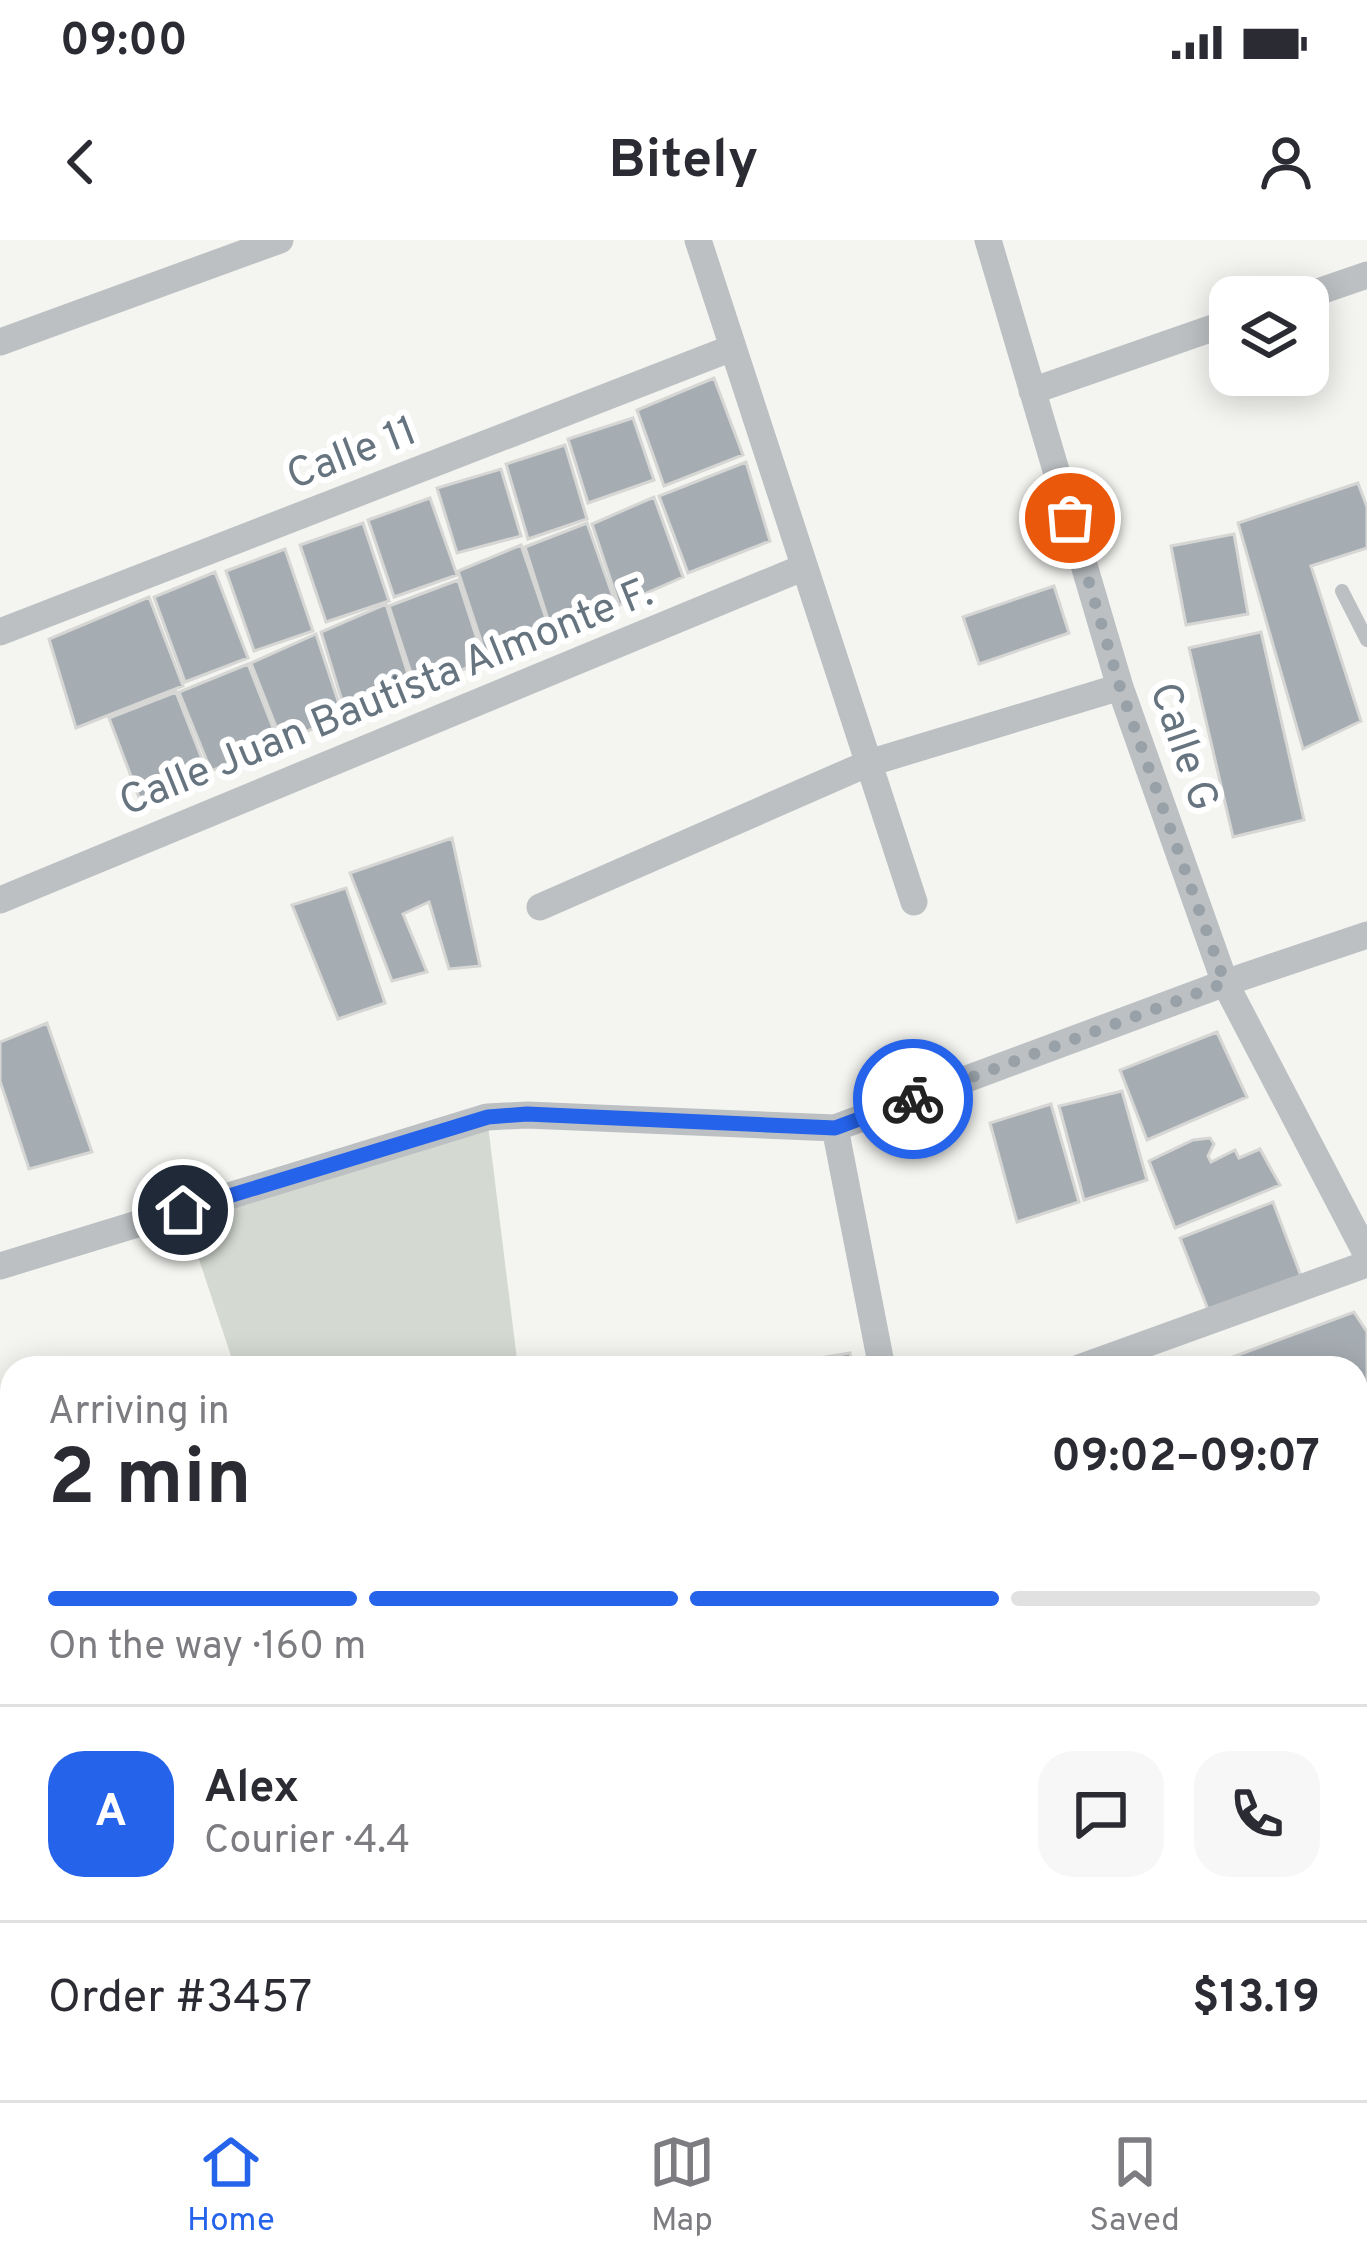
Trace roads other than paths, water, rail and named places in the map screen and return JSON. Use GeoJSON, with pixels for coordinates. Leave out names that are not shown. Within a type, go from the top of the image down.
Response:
{"type":"FeatureCollection","features":[{"type":"Feature","properties":{"kind":"street"},"geometry":{"type":"LineString","coordinates":[[0,343],[280,240]]}},
{"type":"Feature","properties":{"kind":"street"},"geometry":{"type":"LineString","coordinates":[[698,240],[914,902]]}},
{"type":"Feature","properties":{"kind":"street","name":"Calle G"},"geometry":{"type":"LineString","coordinates":[[988,240],[1120,687],[1225,983],[1367,1255]]}},
{"type":"Feature","properties":{"kind":"street"},"geometry":{"type":"LineString","coordinates":[[1329,288],[1367,275]]}},
{"type":"Feature","properties":{"kind":"street"},"geometry":{"type":"LineString","coordinates":[[1032,391],[1209,329]]}},
{"type":"Feature","properties":{"kind":"street","name":"Calle 11"},"geometry":{"type":"LineString","coordinates":[[0,632],[732,348]]}},
{"type":"Feature","properties":{"kind":"street","name":"Calle Juan Bautista Almonte F."},"geometry":{"type":"LineString","coordinates":[[0,900],[802,568]]}},
{"type":"Feature","properties":{"kind":"street"},"geometry":{"type":"LineString","coordinates":[[540,907],[869,764],[1120,687]]}},
{"type":"Feature","properties":{"kind":"street"},"geometry":{"type":"LineString","coordinates":[[0,1266],[488,1117],[527,1114],[835,1128],[1367,935]]}},
{"type":"Feature","properties":{"kind":"street"},"geometry":{"type":"LineString","coordinates":[[835,1128],[880,1356]]}},
{"type":"Feature","properties":{"kind":"street"},"geometry":{"type":"LineString","coordinates":[[1111,1356],[1367,1264]]}},
{"type":"Feature","properties":{"kind":"lane"},"geometry":{"type":"LineString","coordinates":[[1342,591],[1367,640]]}}]}
